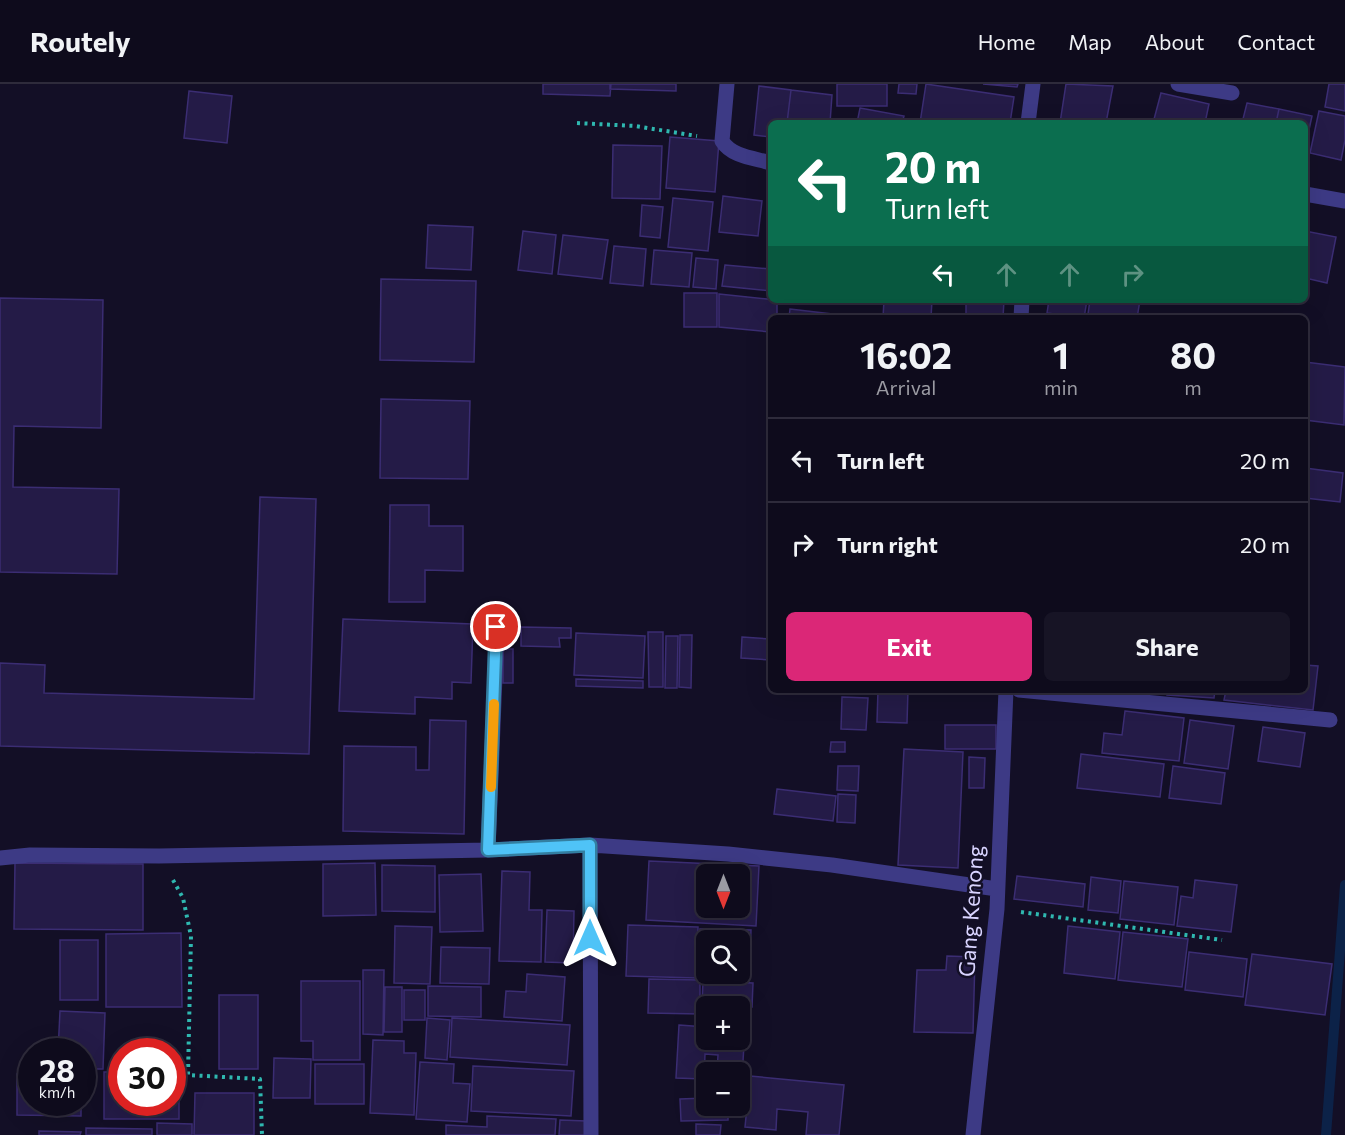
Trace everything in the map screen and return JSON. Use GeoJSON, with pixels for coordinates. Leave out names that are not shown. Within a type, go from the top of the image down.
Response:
{"type":"FeatureCollection","features":[{"type":"Feature","properties":{"kind":"street"},"geometry":{"type":"LineString","coordinates":[[727,84],[722,141],[733,153],[768,162]]}},
{"type":"Feature","properties":{"kind":"street"},"geometry":{"type":"LineString","coordinates":[[1028,120],[1033,84]]}},
{"type":"Feature","properties":{"kind":"street"},"geometry":{"type":"LineString","coordinates":[[1178,84],[1232,93]]}},
{"type":"Feature","properties":{"kind":"street"},"geometry":{"type":"LineString","coordinates":[[1308,195],[1345,201]]}},
{"type":"Feature","properties":{"kind":"street"},"geometry":{"type":"LineString","coordinates":[[488,850],[496,627]]}},
{"type":"Feature","properties":{"kind":"street","name":"Gang Kenong"},"geometry":{"type":"LineString","coordinates":[[973,1135],[997,909],[1006,693]]}},
{"type":"Feature","properties":{"kind":"street"},"geometry":{"type":"LineString","coordinates":[[1050,693],[1330,720]]}},
{"type":"Feature","properties":{"kind":"street"},"geometry":{"type":"LineString","coordinates":[[590,845],[591,1135]]}},
{"type":"Feature","properties":{"kind":"street"},"geometry":{"type":"LineString","coordinates":[[0,858],[30,855],[159,856],[488,850],[590,845],[728,854],[997,889]]}},
{"type":"Feature","properties":{"kind":"path"},"geometry":{"type":"LineString","coordinates":[[577,123],[644,127],[722,141]]}},
{"type":"Feature","properties":{"kind":"path"},"geometry":{"type":"LineString","coordinates":[[159,856],[183,898],[190,936],[188,1075],[260,1079],[262,1135]]}},
{"type":"Feature","properties":{"kind":"path"},"geometry":{"type":"LineString","coordinates":[[997,909],[1222,940]]}},
{"type":"Feature","properties":{"kind":"building"},"geometry":{"type":"Polygon","coordinates":[[[543,84],[611,84],[610,96],[543,94],[543,84]]]}},
{"type":"Feature","properties":{"kind":"building"},"geometry":{"type":"Polygon","coordinates":[[[610,84],[676,84],[676,91],[610,89],[610,84]]]}},
{"type":"Feature","properties":{"kind":"building"},"geometry":{"type":"Polygon","coordinates":[[[837,84],[887,84],[887,106],[837,106],[837,84]]]}},
{"type":"Feature","properties":{"kind":"building"},"geometry":{"type":"Polygon","coordinates":[[[899,84],[917,84],[916,94],[898,93],[899,84]]]}},
{"type":"Feature","properties":{"kind":"building"},"geometry":{"type":"Polygon","coordinates":[[[926,84],[1014,97],[1010,120],[920,120],[926,84]]]}},
{"type":"Feature","properties":{"kind":"building"},"geometry":{"type":"Polygon","coordinates":[[[983,84],[1018,84],[1017,87],[983,84]]]}},
{"type":"Feature","properties":{"kind":"building"},"geometry":{"type":"Polygon","coordinates":[[[1066,84],[1113,86],[1107,120],[1060,120],[1066,84]]]}},
{"type":"Feature","properties":{"kind":"building"},"geometry":{"type":"Polygon","coordinates":[[[1329,84],[1345,84],[1345,111],[1325,107],[1329,84]]]}},
{"type":"Feature","properties":{"kind":"building"},"geometry":{"type":"Polygon","coordinates":[[[759,86],[791,90],[787,120],[768,120],[768,137],[754,135],[759,86]]]}},
{"type":"Feature","properties":{"kind":"building"},"geometry":{"type":"Polygon","coordinates":[[[791,90],[832,95],[830,120],[787,120],[791,90]]]}},
{"type":"Feature","properties":{"kind":"building"},"geometry":{"type":"Polygon","coordinates":[[[189,91],[232,96],[227,143],[184,138],[189,91]]]}},
{"type":"Feature","properties":{"kind":"building"},"geometry":{"type":"Polygon","coordinates":[[[1161,93],[1209,104],[1206,120],[1154,120],[1161,93]]]}},
{"type":"Feature","properties":{"kind":"building"},"geometry":{"type":"Polygon","coordinates":[[[1247,103],[1279,109],[1277,120],[1243,120],[1247,103]]]}},
{"type":"Feature","properties":{"kind":"building"},"geometry":{"type":"Polygon","coordinates":[[[860,108],[904,116],[903,120],[858,120],[860,108]]]}},
{"type":"Feature","properties":{"kind":"building"},"geometry":{"type":"Polygon","coordinates":[[[1279,109],[1312,116],[1308,134],[1308,120],[1277,120],[1279,109]]]}},
{"type":"Feature","properties":{"kind":"building"},"geometry":{"type":"Polygon","coordinates":[[[1319,111],[1345,116],[1345,140],[1341,160],[1310,153],[1319,111]]]}},
{"type":"Feature","properties":{"kind":"building"},"geometry":{"type":"Polygon","coordinates":[[[670,137],[719,141],[715,192],[666,188],[670,137]]]}},
{"type":"Feature","properties":{"kind":"building"},"geometry":{"type":"Polygon","coordinates":[[[613,145],[662,146],[660,199],[612,198],[613,145]]]}},
{"type":"Feature","properties":{"kind":"building"},"geometry":{"type":"Polygon","coordinates":[[[723,196],[762,201],[758,236],[719,232],[723,196]]]}},
{"type":"Feature","properties":{"kind":"building"},"geometry":{"type":"Polygon","coordinates":[[[673,198],[713,202],[708,251],[668,247],[673,198]]]}},
{"type":"Feature","properties":{"kind":"building"},"geometry":{"type":"Polygon","coordinates":[[[642,205],[663,207],[660,238],[640,236],[642,205]]]}},
{"type":"Feature","properties":{"kind":"building"},"geometry":{"type":"Polygon","coordinates":[[[428,225],[473,227],[471,270],[426,268],[428,225]]]}},
{"type":"Feature","properties":{"kind":"building"},"geometry":{"type":"Polygon","coordinates":[[[523,231],[556,235],[552,274],[518,270],[523,231]]]}},
{"type":"Feature","properties":{"kind":"building"},"geometry":{"type":"Polygon","coordinates":[[[1308,232],[1336,237],[1327,283],[1308,279],[1308,232]]]}},
{"type":"Feature","properties":{"kind":"building"},"geometry":{"type":"Polygon","coordinates":[[[563,235],[608,240],[602,279],[558,274],[563,235]]]}},
{"type":"Feature","properties":{"kind":"building"},"geometry":{"type":"Polygon","coordinates":[[[614,246],[646,249],[643,286],[610,283],[614,246]]]}},
{"type":"Feature","properties":{"kind":"building"},"geometry":{"type":"Polygon","coordinates":[[[654,250],[692,253],[689,287],[651,284],[654,250]]]}},
{"type":"Feature","properties":{"kind":"building"},"geometry":{"type":"Polygon","coordinates":[[[696,258],[718,260],[716,289],[693,287],[696,258]]]}},
{"type":"Feature","properties":{"kind":"building"},"geometry":{"type":"Polygon","coordinates":[[[725,265],[768,269],[768,291],[722,286],[725,265]]]}},
{"type":"Feature","properties":{"kind":"building"},"geometry":{"type":"Polygon","coordinates":[[[381,279],[476,281],[474,362],[380,360],[381,279]]]}},
{"type":"Feature","properties":{"kind":"building"},"geometry":{"type":"Polygon","coordinates":[[[684,293],[717,293],[717,327],[684,327],[684,293]]]}},
{"type":"Feature","properties":{"kind":"building"},"geometry":{"type":"Polygon","coordinates":[[[719,294],[768,299],[768,303],[777,303],[777,315],[768,315],[768,332],[719,327],[719,294]]]}},
{"type":"Feature","properties":{"kind":"building"},"geometry":{"type":"Polygon","coordinates":[[[0,298],[103,300],[101,428],[14,426],[13,487],[119,489],[117,574],[0,572],[0,298]]]}},
{"type":"Feature","properties":{"kind":"building"},"geometry":{"type":"Polygon","coordinates":[[[884,303],[932,303],[931,315],[883,315],[884,303]]]}},
{"type":"Feature","properties":{"kind":"building"},"geometry":{"type":"Polygon","coordinates":[[[966,303],[1004,303],[1003,315],[966,315],[966,303]]]}},
{"type":"Feature","properties":{"kind":"building"},"geometry":{"type":"Polygon","coordinates":[[[1049,303],[1086,303],[1084,315],[1047,313],[1049,303]]]}},
{"type":"Feature","properties":{"kind":"building"},"geometry":{"type":"Polygon","coordinates":[[[1090,303],[1140,303],[1138,315],[1088,314],[1090,303]]]}},
{"type":"Feature","properties":{"kind":"building"},"geometry":{"type":"Polygon","coordinates":[[[790,309],[832,314],[832,315],[789,315],[790,309]]]}},
{"type":"Feature","properties":{"kind":"building"},"geometry":{"type":"Polygon","coordinates":[[[1308,362],[1345,367],[1344,425],[1308,420],[1308,362]]]}},
{"type":"Feature","properties":{"kind":"building"},"geometry":{"type":"Polygon","coordinates":[[[381,399],[470,401],[468,479],[380,478],[381,399]]]}},
{"type":"Feature","properties":{"kind":"building"},"geometry":{"type":"Polygon","coordinates":[[[1308,468],[1343,473],[1340,502],[1308,498],[1308,468]]]}},
{"type":"Feature","properties":{"kind":"building"},"geometry":{"type":"Polygon","coordinates":[[[260,497],[316,499],[309,754],[0,746],[0,663],[45,665],[44,693],[254,699],[260,497]]]}},
{"type":"Feature","properties":{"kind":"building"},"geometry":{"type":"Polygon","coordinates":[[[390,505],[429,505],[429,526],[463,526],[463,571],[425,570],[425,602],[389,602],[390,505]]]}},
{"type":"Feature","properties":{"kind":"building"},"geometry":{"type":"Polygon","coordinates":[[[343,619],[473,624],[471,683],[452,682],[452,699],[415,697],[415,714],[339,711],[343,619]]]}},
{"type":"Feature","properties":{"kind":"building"},"geometry":{"type":"Polygon","coordinates":[[[521,627],[571,628],[571,638],[559,638],[560,647],[521,646],[521,627]]]}},
{"type":"Feature","properties":{"kind":"building"},"geometry":{"type":"Polygon","coordinates":[[[648,632],[663,632],[663,687],[649,687],[648,632]]]}},
{"type":"Feature","properties":{"kind":"building"},"geometry":{"type":"Polygon","coordinates":[[[576,633],[645,636],[643,678],[574,675],[576,633]]]}},
{"type":"Feature","properties":{"kind":"building"},"geometry":{"type":"Polygon","coordinates":[[[680,635],[692,635],[691,688],[679,687],[680,635]]]}},
{"type":"Feature","properties":{"kind":"building"},"geometry":{"type":"Polygon","coordinates":[[[666,636],[678,636],[677,688],[665,688],[666,636]]]}},
{"type":"Feature","properties":{"kind":"building"},"geometry":{"type":"Polygon","coordinates":[[[742,637],[768,639],[768,660],[741,658],[742,637]]]}},
{"type":"Feature","properties":{"kind":"building"},"geometry":{"type":"Polygon","coordinates":[[[503,649],[513,649],[513,683],[503,683],[503,649]]]}},
{"type":"Feature","properties":{"kind":"building"},"geometry":{"type":"Polygon","coordinates":[[[1308,665],[1318,666],[1313,710],[1224,700],[1225,693],[1308,693],[1308,665]]]}},
{"type":"Feature","properties":{"kind":"building"},"geometry":{"type":"Polygon","coordinates":[[[576,679],[643,681],[643,688],[576,686],[576,679]]]}},
{"type":"Feature","properties":{"kind":"building"},"geometry":{"type":"Polygon","coordinates":[[[878,693],[908,693],[907,723],[877,722],[878,693]]]}},
{"type":"Feature","properties":{"kind":"building"},"geometry":{"type":"Polygon","coordinates":[[[1167,693],[1215,693],[1214,698],[1167,695],[1167,693]]]}},
{"type":"Feature","properties":{"kind":"building"},"geometry":{"type":"Polygon","coordinates":[[[842,697],[868,698],[866,730],[841,729],[842,697]]]}},
{"type":"Feature","properties":{"kind":"building"},"geometry":{"type":"Polygon","coordinates":[[[1125,711],[1184,718],[1179,761],[1102,753],[1104,733],[1122,735],[1125,711]]]}},
{"type":"Feature","properties":{"kind":"building"},"geometry":{"type":"Polygon","coordinates":[[[430,720],[466,721],[464,834],[343,831],[344,746],[416,747],[416,770],[429,770],[430,720]]]}},
{"type":"Feature","properties":{"kind":"building"},"geometry":{"type":"Polygon","coordinates":[[[1190,720],[1234,726],[1228,769],[1184,763],[1190,720]]]}},
{"type":"Feature","properties":{"kind":"building"},"geometry":{"type":"Polygon","coordinates":[[[945,725],[996,725],[996,749],[945,749],[945,725]]]}},
{"type":"Feature","properties":{"kind":"building"},"geometry":{"type":"Polygon","coordinates":[[[1263,727],[1305,733],[1300,767],[1258,761],[1263,727]]]}},
{"type":"Feature","properties":{"kind":"building"},"geometry":{"type":"Polygon","coordinates":[[[831,742],[845,742],[845,752],[830,752],[831,742]]]}},
{"type":"Feature","properties":{"kind":"building"},"geometry":{"type":"Polygon","coordinates":[[[904,749],[963,752],[958,868],[898,865],[904,749]]]}},
{"type":"Feature","properties":{"kind":"building"},"geometry":{"type":"Polygon","coordinates":[[[1081,754],[1164,764],[1160,797],[1077,788],[1081,754]]]}},
{"type":"Feature","properties":{"kind":"building"},"geometry":{"type":"Polygon","coordinates":[[[969,757],[985,758],[984,788],[969,788],[969,757]]]}},
{"type":"Feature","properties":{"kind":"building"},"geometry":{"type":"Polygon","coordinates":[[[838,766],[859,766],[858,791],[837,790],[838,766]]]}},
{"type":"Feature","properties":{"kind":"building"},"geometry":{"type":"Polygon","coordinates":[[[1173,766],[1225,773],[1221,804],[1169,798],[1173,766]]]}},
{"type":"Feature","properties":{"kind":"building"},"geometry":{"type":"Polygon","coordinates":[[[777,789],[836,796],[833,821],[774,814],[777,789]]]}},
{"type":"Feature","properties":{"kind":"building"},"geometry":{"type":"Polygon","coordinates":[[[838,794],[856,795],[855,823],[837,822],[838,794]]]}},
{"type":"Feature","properties":{"kind":"building"},"geometry":{"type":"Polygon","coordinates":[[[649,861],[715,864],[696,864],[696,918],[750,918],[750,866],[759,866],[756,926],[646,920],[649,861]]]}},
{"type":"Feature","properties":{"kind":"building"},"geometry":{"type":"Polygon","coordinates":[[[15,863],[143,864],[143,930],[14,929],[15,863]]]}},
{"type":"Feature","properties":{"kind":"building"},"geometry":{"type":"Polygon","coordinates":[[[375,863],[376,915],[323,916],[323,864],[375,863]]]}},
{"type":"Feature","properties":{"kind":"building"},"geometry":{"type":"Polygon","coordinates":[[[382,865],[435,866],[435,912],[382,911],[382,865]]]}},
{"type":"Feature","properties":{"kind":"building"},"geometry":{"type":"Polygon","coordinates":[[[502,871],[530,872],[529,910],[542,910],[541,962],[499,961],[502,871]]]}},
{"type":"Feature","properties":{"kind":"building"},"geometry":{"type":"Polygon","coordinates":[[[481,874],[483,931],[440,932],[439,875],[481,874]]]}},
{"type":"Feature","properties":{"kind":"building"},"geometry":{"type":"Polygon","coordinates":[[[1017,876],[1085,884],[1083,907],[1014,899],[1017,876]]]}},
{"type":"Feature","properties":{"kind":"building"},"geometry":{"type":"Polygon","coordinates":[[[1091,877],[1121,881],[1118,913],[1088,910],[1091,877]]]}},
{"type":"Feature","properties":{"kind":"building"},"geometry":{"type":"Polygon","coordinates":[[[1195,880],[1237,885],[1231,932],[1177,926],[1181,896],[1193,898],[1195,880]]]}},
{"type":"Feature","properties":{"kind":"building"},"geometry":{"type":"Polygon","coordinates":[[[1124,881],[1178,887],[1174,925],[1120,919],[1124,881]]]}},
{"type":"Feature","properties":{"kind":"building"},"geometry":{"type":"Polygon","coordinates":[[[547,910],[574,911],[573,963],[545,962],[547,910]]]}},
{"type":"Feature","properties":{"kind":"building"},"geometry":{"type":"Polygon","coordinates":[[[628,925],[698,927],[696,930],[696,978],[626,976],[628,925]]]}},
{"type":"Feature","properties":{"kind":"building"},"geometry":{"type":"Polygon","coordinates":[[[395,926],[432,927],[430,984],[394,983],[395,926]]]}},
{"type":"Feature","properties":{"kind":"building"},"geometry":{"type":"Polygon","coordinates":[[[1068,926],[1120,932],[1115,979],[1064,973],[1068,926]]]}},
{"type":"Feature","properties":{"kind":"building"},"geometry":{"type":"Polygon","coordinates":[[[700,929],[751,930],[750,954],[750,930],[700,930],[700,929]]]}},
{"type":"Feature","properties":{"kind":"building"},"geometry":{"type":"Polygon","coordinates":[[[1123,932],[1188,939],[1182,987],[1118,980],[1123,932]]]}},
{"type":"Feature","properties":{"kind":"building"},"geometry":{"type":"Polygon","coordinates":[[[181,933],[182,1007],[106,1007],[106,934],[181,933]]]}},
{"type":"Feature","properties":{"kind":"building"},"geometry":{"type":"Polygon","coordinates":[[[60,940],[98,940],[98,1000],[60,1000],[60,940]]]}},
{"type":"Feature","properties":{"kind":"building"},"geometry":{"type":"Polygon","coordinates":[[[441,947],[490,948],[489,984],[440,983],[441,947]]]}},
{"type":"Feature","properties":{"kind":"building"},"geometry":{"type":"Polygon","coordinates":[[[1189,952],[1247,959],[1243,997],[1185,990],[1189,952]]]}},
{"type":"Feature","properties":{"kind":"building"},"geometry":{"type":"Polygon","coordinates":[[[1252,954],[1332,964],[1325,1015],[1245,1005],[1252,954]]]}},
{"type":"Feature","properties":{"kind":"building"},"geometry":{"type":"Polygon","coordinates":[[[947,956],[975,957],[973,1033],[914,1032],[917,970],[946,970],[947,956]]]}},
{"type":"Feature","properties":{"kind":"building"},"geometry":{"type":"Polygon","coordinates":[[[363,970],[384,970],[383,1035],[363,1034],[363,970]]]}},
{"type":"Feature","properties":{"kind":"building"},"geometry":{"type":"Polygon","coordinates":[[[527,974],[565,977],[562,1021],[504,1017],[506,991],[526,992],[527,974]]]}},
{"type":"Feature","properties":{"kind":"building"},"geometry":{"type":"Polygon","coordinates":[[[649,979],[696,980],[696,984],[700,984],[700,996],[696,996],[696,1014],[648,1013],[649,979]]]}},
{"type":"Feature","properties":{"kind":"building"},"geometry":{"type":"Polygon","coordinates":[[[301,981],[360,981],[360,1060],[313,1060],[313,1041],[301,1041],[301,981]]]}},
{"type":"Feature","properties":{"kind":"building"},"geometry":{"type":"Polygon","coordinates":[[[753,983],[752,1007],[750,1007],[750,996],[702,996],[703,984],[753,983]]]}},
{"type":"Feature","properties":{"kind":"building"},"geometry":{"type":"Polygon","coordinates":[[[428,986],[481,987],[481,1017],[428,1016],[428,986]]]}},
{"type":"Feature","properties":{"kind":"building"},"geometry":{"type":"Polygon","coordinates":[[[385,987],[402,987],[402,1032],[384,1032],[385,987]]]}},
{"type":"Feature","properties":{"kind":"building"},"geometry":{"type":"Polygon","coordinates":[[[404,990],[425,990],[425,1020],[404,1020],[404,990]]]}},
{"type":"Feature","properties":{"kind":"building"},"geometry":{"type":"Polygon","coordinates":[[[219,995],[258,995],[258,1069],[219,1069],[219,995]]]}},
{"type":"Feature","properties":{"kind":"building"},"geometry":{"type":"Polygon","coordinates":[[[60,1011],[105,1013],[103,1069],[96,1069],[96,1038],[59,1038],[60,1011]]]}},
{"type":"Feature","properties":{"kind":"building"},"geometry":{"type":"Polygon","coordinates":[[[427,1018],[450,1020],[447,1060],[425,1058],[427,1018]]]}},
{"type":"Feature","properties":{"kind":"building"},"geometry":{"type":"Polygon","coordinates":[[[452,1018],[570,1025],[567,1065],[450,1057],[452,1018]]]}},
{"type":"Feature","properties":{"kind":"building"},"geometry":{"type":"Polygon","coordinates":[[[679,1025],[696,1026],[696,1050],[744,1050],[743,1062],[718,1062],[718,1055],[705,1054],[705,1062],[696,1062],[696,1079],[676,1078],[679,1025]]]}},
{"type":"Feature","properties":{"kind":"building"},"geometry":{"type":"Polygon","coordinates":[[[373,1040],[404,1041],[404,1053],[416,1053],[414,1115],[370,1113],[373,1040]]]}},
{"type":"Feature","properties":{"kind":"building"},"geometry":{"type":"Polygon","coordinates":[[[274,1058],[311,1059],[310,1098],[273,1098],[274,1058]]]}},
{"type":"Feature","properties":{"kind":"building"},"geometry":{"type":"Polygon","coordinates":[[[420,1062],[454,1064],[453,1083],[470,1084],[467,1122],[416,1119],[420,1062]]]}},
{"type":"Feature","properties":{"kind":"building"},"geometry":{"type":"Polygon","coordinates":[[[315,1064],[364,1064],[364,1104],[315,1104],[315,1064]]]}},
{"type":"Feature","properties":{"kind":"building"},"geometry":{"type":"Polygon","coordinates":[[[473,1066],[574,1071],[571,1116],[471,1111],[473,1066]]]}},
{"type":"Feature","properties":{"kind":"building"},"geometry":{"type":"Polygon","coordinates":[[[104,1072],[108,1072],[108,1116],[179,1116],[179,1119],[104,1119],[104,1072]]]}},
{"type":"Feature","properties":{"kind":"building"},"geometry":{"type":"Polygon","coordinates":[[[17,1074],[18,1115],[17,1115],[17,1074]]]}},
{"type":"Feature","properties":{"kind":"building"},"geometry":{"type":"Polygon","coordinates":[[[750,1076],[844,1085],[839,1135],[806,1135],[808,1112],[777,1109],[776,1130],[745,1127],[746,1116],[750,1116],[750,1076]]]}},
{"type":"Feature","properties":{"kind":"building"},"geometry":{"type":"Polygon","coordinates":[[[195,1093],[254,1093],[254,1135],[194,1135],[195,1093]]]}},
{"type":"Feature","properties":{"kind":"building"},"geometry":{"type":"Polygon","coordinates":[[[696,1098],[696,1116],[728,1116],[728,1120],[681,1121],[680,1099],[696,1098]]]}},
{"type":"Feature","properties":{"kind":"building"},"geometry":{"type":"Polygon","coordinates":[[[487,1116],[556,1119],[555,1135],[446,1135],[446,1125],[487,1127],[487,1116]]]}},
{"type":"Feature","properties":{"kind":"building"},"geometry":{"type":"Polygon","coordinates":[[[560,1120],[586,1121],[586,1135],[559,1135],[560,1120]]]}},
{"type":"Feature","properties":{"kind":"building"},"geometry":{"type":"Polygon","coordinates":[[[157,1123],[192,1124],[192,1135],[157,1135],[157,1123]]]}},
{"type":"Feature","properties":{"kind":"building"},"geometry":{"type":"Polygon","coordinates":[[[696,1124],[721,1125],[720,1135],[696,1135],[696,1124]]]}},
{"type":"Feature","properties":{"kind":"building"},"geometry":{"type":"Polygon","coordinates":[[[86,1128],[152,1129],[152,1135],[86,1135],[86,1128]]]}},
{"type":"Feature","properties":{"kind":"building"},"geometry":{"type":"Polygon","coordinates":[[[39,1131],[81,1132],[80,1135],[39,1135],[39,1131]]]}},
{"type":"Feature","properties":{"kind":"waterway"},"geometry":{"type":"LineString","coordinates":[[1326,1135],[1345,885]]}},
{"type":"Feature","properties":{"kind":"slow traffic"},"geometry":{"type":"LineString","coordinates":[[491,787],[494,704]]}},
{"type":"Feature","properties":{"kind":"route"},"geometry":{"type":"LineString","coordinates":[[496,627],[488,850],[590,845],[590,938]]}}]}
